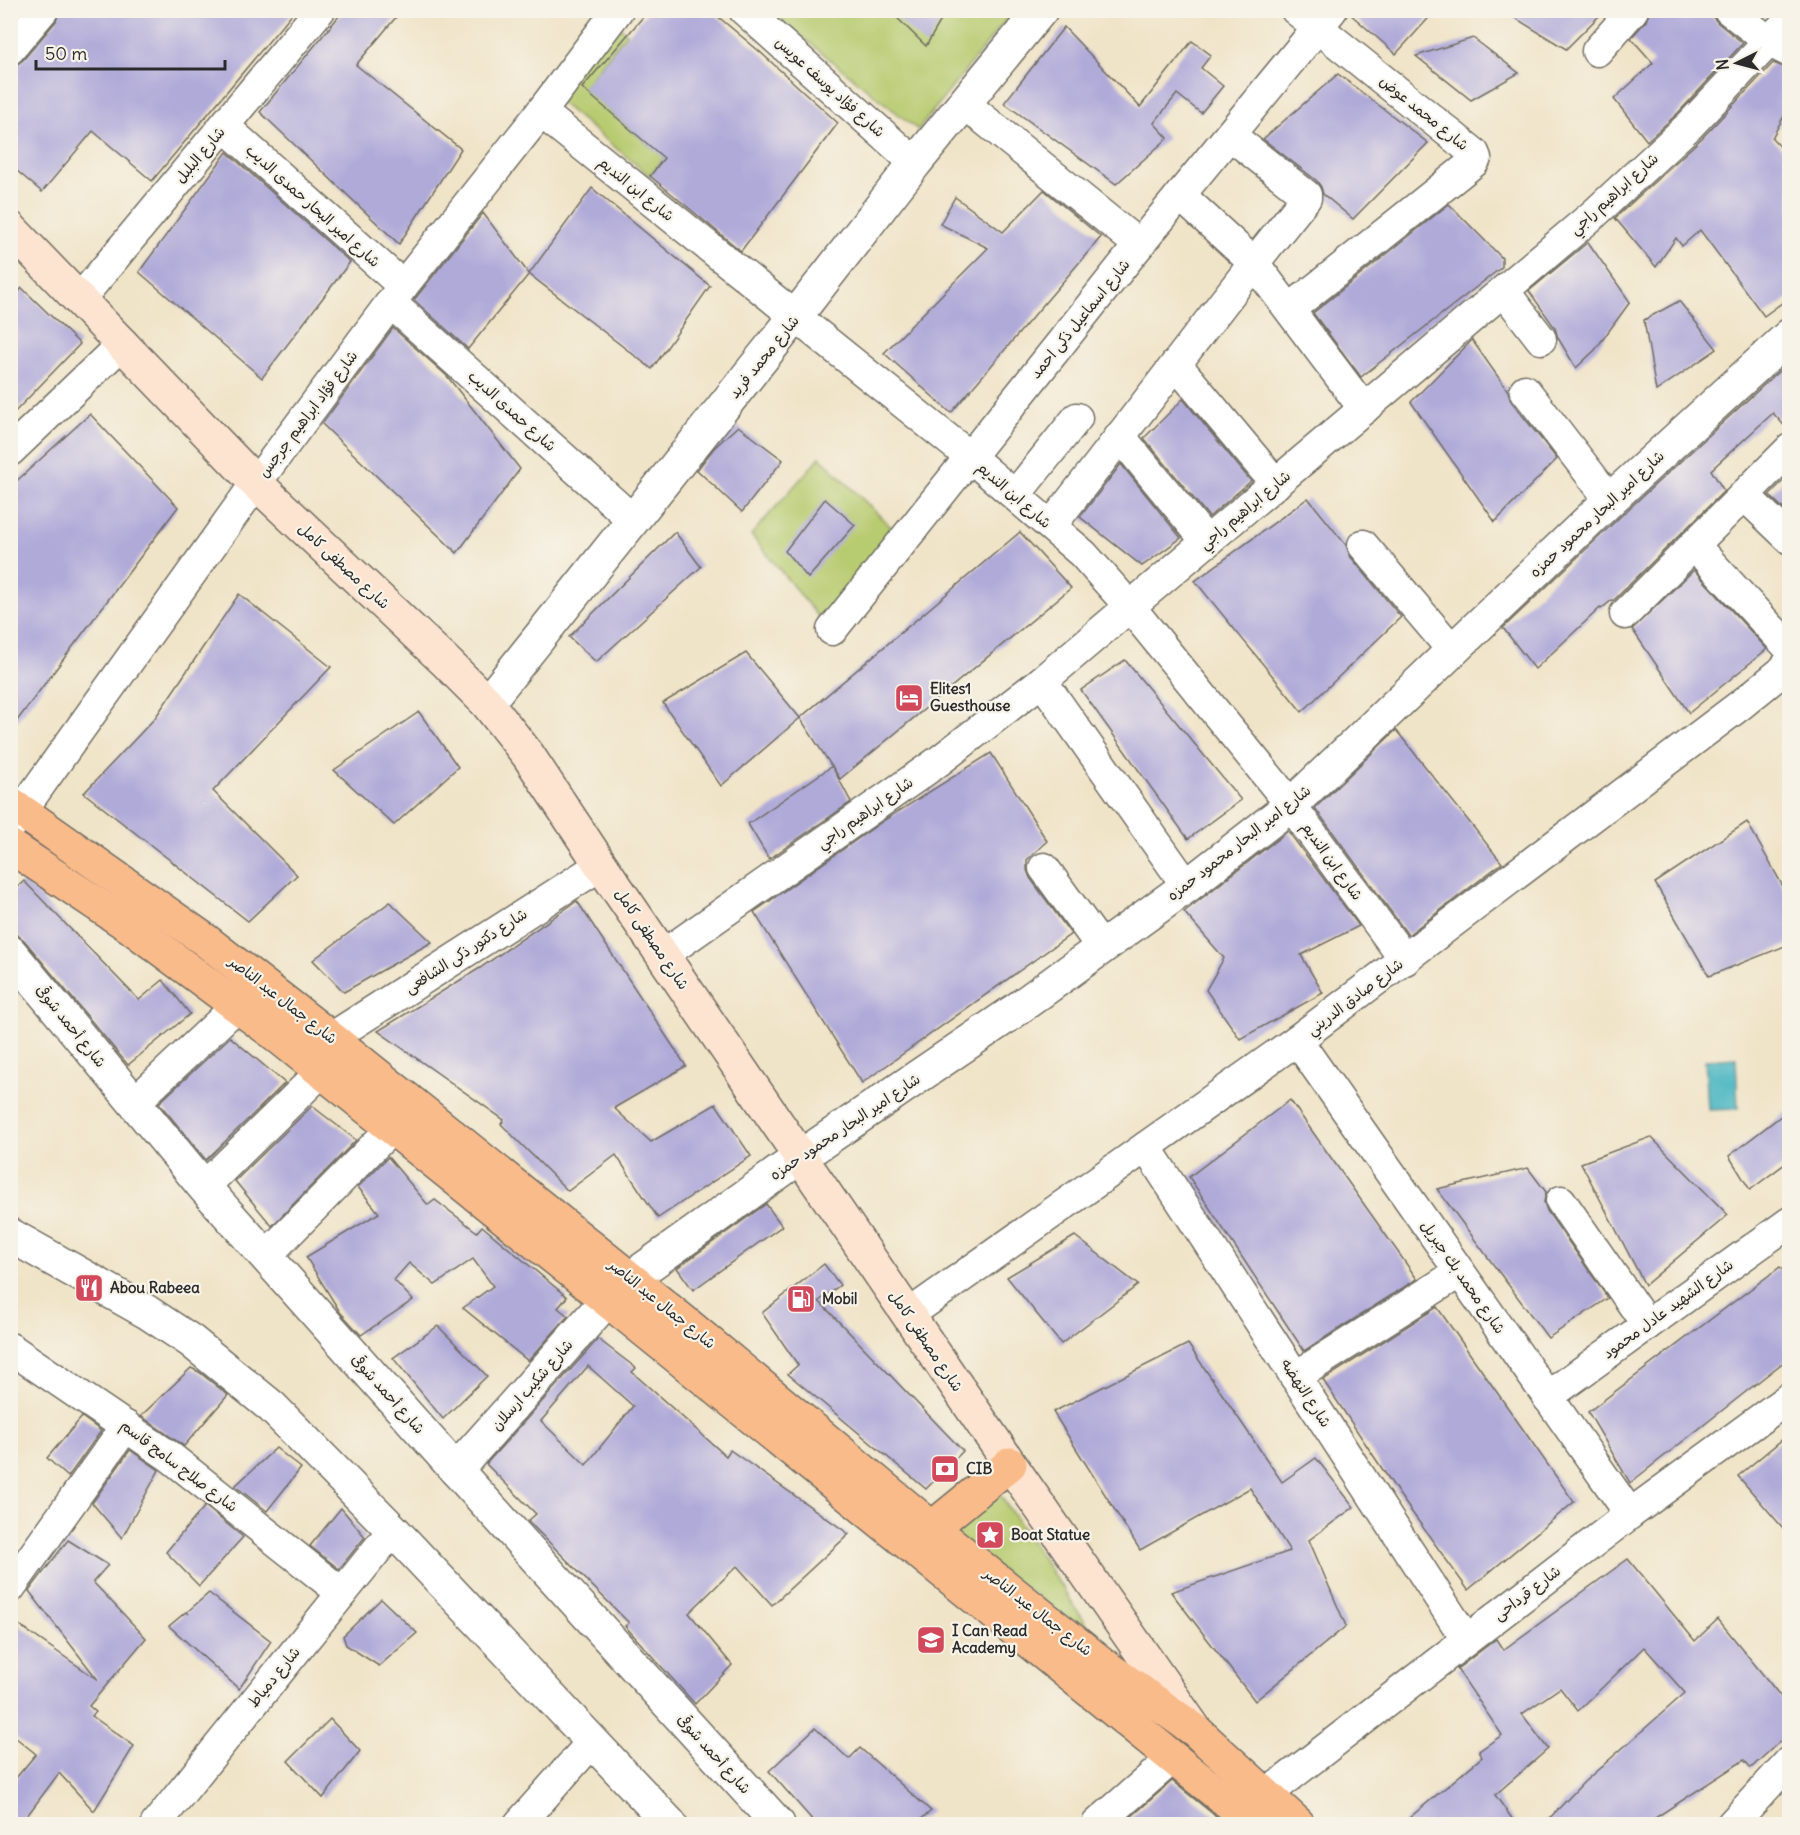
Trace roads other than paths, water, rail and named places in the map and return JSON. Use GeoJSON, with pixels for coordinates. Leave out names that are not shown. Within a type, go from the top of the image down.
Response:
{"type":"FeatureCollection","features":[{"type":"Feature","properties":{"kind":"main road","name":"شارع مصطفى كامل"},"geometry":{"type":"LineString","coordinates":[[10,228],[256,483],[487,703],[528,754],[908,1315],[1196,1731]]}},
{"type":"Feature","properties":{"kind":"main road","name":"شارع جمال عبد الناصر"},"geometry":{"type":"LineString","coordinates":[[14,814],[205,940],[332,1038],[631,1278],[923,1539],[1173,1758],[1252,1824]]}},
{"type":"Feature","properties":{"kind":"main road","name":"شارع جمال عبد الناصر"},"geometry":{"type":"LineString","coordinates":[[10,846],[131,927],[237,1006],[607,1300],[923,1539],[1196,1731],[1298,1824]]}},
{"type":"Feature","properties":{"kind":"main road"},"geometry":{"type":"LineString","coordinates":[[923,1539],[1010,1464]]}},
{"type":"Feature","properties":{"kind":"street"},"geometry":{"type":"LineString","coordinates":[[10,49],[43,10]]}},
{"type":"Feature","properties":{"kind":"street","name":"شارع البلبل"},"geometry":{"type":"LineString","coordinates":[[80,298],[320,10]]}},
{"type":"Feature","properties":{"kind":"street","name":"شارع فؤاد ابراهيم جرجس"},"geometry":{"type":"LineString","coordinates":[[14,814],[397,294],[541,112],[618,10]]}},
{"type":"Feature","properties":{"kind":"street","name":"شارع فؤاد يوسف عويس"},"geometry":{"type":"LineString","coordinates":[[744,10],[915,163]]}},
{"type":"Feature","properties":{"kind":"street","name":"شارع محمد فريد"},"geometry":{"type":"LineString","coordinates":[[487,703],[915,163],[1041,10]]}},
{"type":"Feature","properties":{"kind":"street"},"geometry":{"type":"LineString","coordinates":[[1597,51],[1633,10]]}},
{"type":"Feature","properties":{"kind":"street"},"geometry":{"type":"LineString","coordinates":[[1729,10],[1780,47]]}},
{"type":"Feature","properties":{"kind":"street","name":"شارع اسماعيل ذكى احمد"},"geometry":{"type":"LineString","coordinates":[[832,630],[969,456],[1230,135],[1315,16]]}},
{"type":"Feature","properties":{"kind":"street","name":"شارع محمد عوض"},"geometry":{"type":"LineString","coordinates":[[1290,309],[1474,162],[1476,158],[1474,153],[1315,16]]}},
{"type":"Feature","properties":{"kind":"street","name":"شارع ابراهيم راجي"},"geometry":{"type":"LineString","coordinates":[[663,956],[939,760],[1042,681],[1130,608],[1594,214],[1690,125],[1780,47],[1790,19]]}},
{"type":"Feature","properties":{"kind":"street"},"geometry":{"type":"LineString","coordinates":[[965,104],[1139,245]]}},
{"type":"Feature","properties":{"kind":"street","name":"شارع ابن النديم"},"geometry":{"type":"LineString","coordinates":[[541,112],[1016,494],[1083,554],[1291,805],[1405,960]]}},
{"type":"Feature","properties":{"kind":"street","name":"شارع امير البحار حمدى الديب"},"geometry":{"type":"LineString","coordinates":[[224,126],[397,294]]}},
{"type":"Feature","properties":{"kind":"street"},"geometry":{"type":"LineString","coordinates":[[1051,526],[1306,196],[1230,135]]}},
{"type":"Feature","properties":{"kind":"street"},"geometry":{"type":"LineString","coordinates":[[1180,195],[1254,263],[1365,409]]}},
{"type":"Feature","properties":{"kind":"street"},"geometry":{"type":"LineString","coordinates":[[1504,291],[1541,339]]}},
{"type":"Feature","properties":{"kind":"street","name":"شارع حمدى الديب"},"geometry":{"type":"LineString","coordinates":[[397,294],[633,520]]}},
{"type":"Feature","properties":{"kind":"street","name":"شارع امير البحار محمود حمزه"},"geometry":{"type":"LineString","coordinates":[[631,1278],[800,1156],[1013,1012],[1187,886],[1291,805],[1610,500],[1790,335]]}},
{"type":"Feature","properties":{"kind":"street"},"geometry":{"type":"LineString","coordinates":[[10,451],[123,343]]}},
{"type":"Feature","properties":{"kind":"street"},"geometry":{"type":"LineString","coordinates":[[1176,364],[1276,484]]}},
{"type":"Feature","properties":{"kind":"street"},"geometry":{"type":"LineString","coordinates":[[1525,390],[1610,500]]}},
{"type":"Feature","properties":{"kind":"street"},"geometry":{"type":"LineString","coordinates":[[1016,494],[1077,417]]}},
{"type":"Feature","properties":{"kind":"street"},"geometry":{"type":"LineString","coordinates":[[1120,436],[1207,542]]}},
{"type":"Feature","properties":{"kind":"street"},"geometry":{"type":"LineString","coordinates":[[1625,614],[1790,449]]}},
{"type":"Feature","properties":{"kind":"street"},"geometry":{"type":"LineString","coordinates":[[1744,495],[1790,539]]}},
{"type":"Feature","properties":{"kind":"street"},"geometry":{"type":"LineString","coordinates":[[1363,545],[1453,651]]}},
{"type":"Feature","properties":{"kind":"street"},"geometry":{"type":"LineString","coordinates":[[1694,545],[1790,649]]}},
{"type":"Feature","properties":{"kind":"street","name":"شارع صادق الدريني"},"geometry":{"type":"LineString","coordinates":[[908,1315],[1297,1040],[1743,703],[1790,662]]}},
{"type":"Feature","properties":{"kind":"street"},"geometry":{"type":"LineString","coordinates":[[1042,681],[1187,886]]}},
{"type":"Feature","properties":{"kind":"street","name":"شارع دكتور ذكى الشافعى"},"geometry":{"type":"LineString","coordinates":[[332,1038],[602,865]]}},
{"type":"Feature","properties":{"kind":"street"},"geometry":{"type":"LineString","coordinates":[[1044,868],[1102,948]]}},
{"type":"Feature","properties":{"kind":"street","name":"شارع أحمد شوقى"},"geometry":{"type":"LineString","coordinates":[[10,952],[204,1187],[456,1470],[778,1824]]}},
{"type":"Feature","properties":{"kind":"street"},"geometry":{"type":"LineString","coordinates":[[134,1103],[237,1006]]}},
{"type":"Feature","properties":{"kind":"street","name":"شارع محمد بك جبريل"},"geometry":{"type":"LineString","coordinates":[[1297,1040],[1630,1514]]}},
{"type":"Feature","properties":{"kind":"street"},"geometry":{"type":"LineString","coordinates":[[204,1187],[321,1072]]}},
{"type":"Feature","properties":{"kind":"street"},"geometry":{"type":"LineString","coordinates":[[266,1256],[392,1128]]}},
{"type":"Feature","properties":{"kind":"street","name":"شارع النهضه"},"geometry":{"type":"LineString","coordinates":[[1146,1147],[1467,1640]]}},
{"type":"Feature","properties":{"kind":"street"},"geometry":{"type":"LineString","coordinates":[[1560,1201],[1647,1325]]}},
{"type":"Feature","properties":{"kind":"street","name":"شارع الشهيد عادل محمود"},"geometry":{"type":"LineString","coordinates":[[1547,1397],[1790,1222]]}},
{"type":"Feature","properties":{"kind":"street"},"geometry":{"type":"LineString","coordinates":[[10,1235],[147,1312],[224,1367],[272,1407],[393,1530],[670,1824]]}},
{"type":"Feature","properties":{"kind":"street"},"geometry":{"type":"LineString","coordinates":[[1295,1377],[1460,1272]]}},
{"type":"Feature","properties":{"kind":"street","name":"شارع شكيب ارسلان"},"geometry":{"type":"LineString","coordinates":[[456,1470],[607,1300]]}},
{"type":"Feature","properties":{"kind":"street","name":"شارع صلاح سامح قاسم"},"geometry":{"type":"LineString","coordinates":[[10,1348],[169,1456],[342,1593]]}},
{"type":"Feature","properties":{"kind":"street","name":"شارع قرداحى"},"geometry":{"type":"LineString","coordinates":[[1266,1794],[1630,1514],[1790,1397]]}},
{"type":"Feature","properties":{"kind":"street"},"geometry":{"type":"LineString","coordinates":[[16,1570],[126,1426]]}},
{"type":"Feature","properties":{"kind":"street","name":"شارع دمياط"},"geometry":{"type":"LineString","coordinates":[[156,1824],[393,1530]]}},
{"type":"Feature","properties":{"kind":"street"},"geometry":{"type":"LineString","coordinates":[[519,1824],[592,1742]]}},
{"type":"Feature","properties":{"kind":"street"},"geometry":{"type":"LineString","coordinates":[[1096,1824],[1173,1758]]}},
{"type":"Feature","properties":{"kind":"street"},"geometry":{"type":"LineString","coordinates":[[1732,1824],[1790,1761]]}},
{"type":"Feature","properties":{"kind":"water"},"geometry":{"type":"Polygon","coordinates":[[[1736,1058],[1738,1109],[1708,1110],[1705,1060],[1736,1058]]]}},
{"type":"Feature","properties":{"kind":"place","name":"Elites1 Guesthouse"},"geometry":{"type":"Point","coordinates":[909,698]}},
{"type":"Feature","properties":{"kind":"place","name":"Abou Rabeea"},"geometry":{"type":"Point","coordinates":[89,1288]}},
{"type":"Feature","properties":{"kind":"place","name":"Mobil"},"geometry":{"type":"Point","coordinates":[801,1299]}},
{"type":"Feature","properties":{"kind":"place","name":"CIB"},"geometry":{"type":"Point","coordinates":[945,1469]}},
{"type":"Feature","properties":{"kind":"place","name":"Boat Statue"},"geometry":{"type":"Point","coordinates":[990,1535]}},
{"type":"Feature","properties":{"kind":"place","name":"I Can Read Academy"},"geometry":{"type":"Point","coordinates":[931,1640]}}]}
